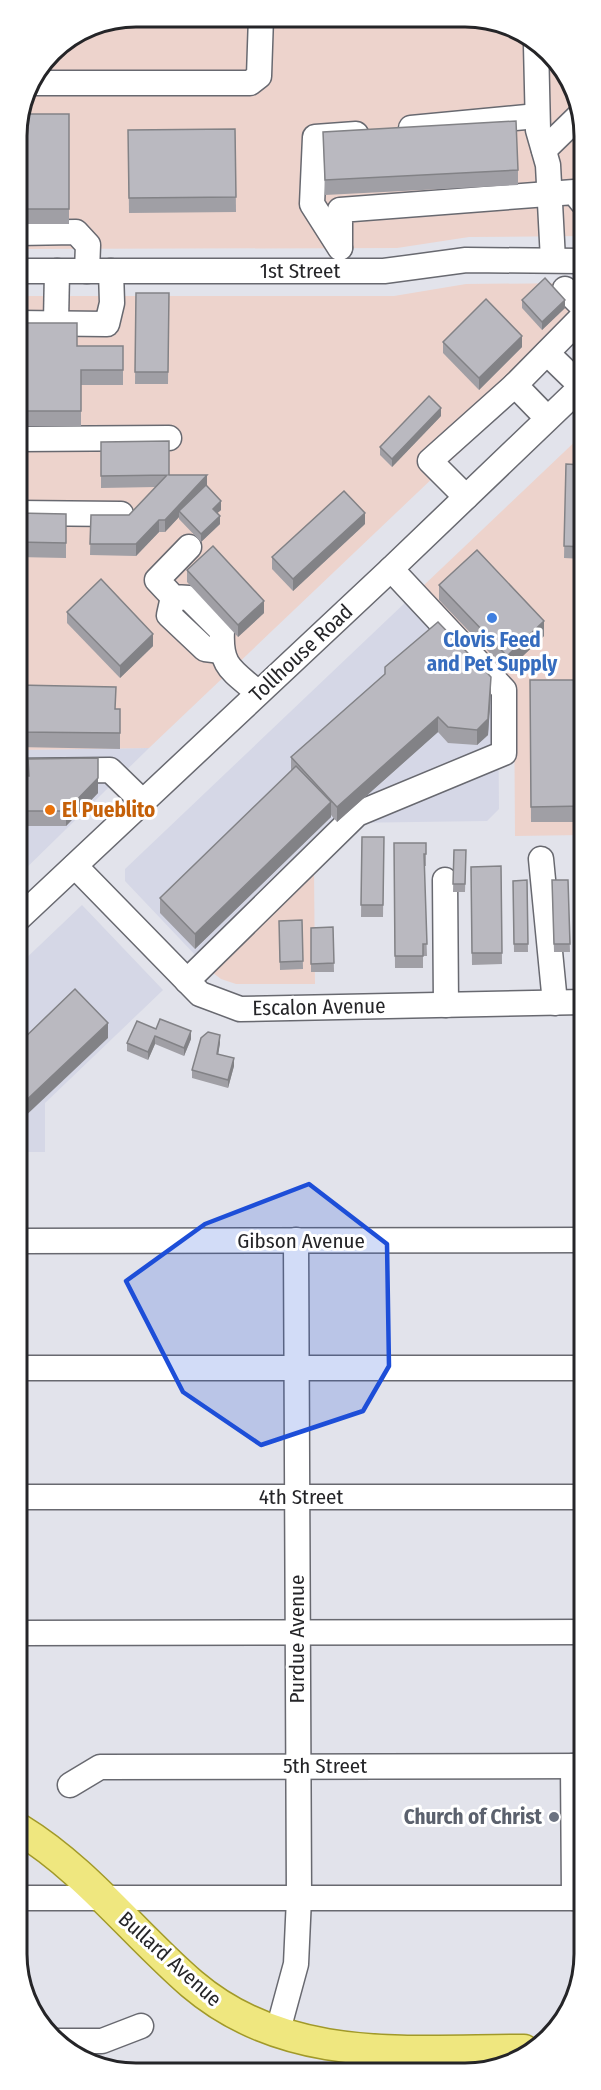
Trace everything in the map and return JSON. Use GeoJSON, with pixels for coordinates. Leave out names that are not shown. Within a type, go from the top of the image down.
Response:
{"type":"FeatureCollection","features":[{"type":"Feature","properties":{"kind":"main road","name":"Bullard Avenue"},"geometry":{"type":"LineString","coordinates":[[27,1835],[105,1898],[129,1925],[193,1985],[224,2007],[277,2034],[318,2045],[371,2050],[516,2050]]}},
{"type":"Feature","properties":{"kind":"street"},"geometry":{"type":"LineString","coordinates":[[41,83],[250,82],[259,76],[261,27]]}},
{"type":"Feature","properties":{"kind":"street"},"geometry":{"type":"LineString","coordinates":[[536,53],[538,130],[548,165],[553,260]]}},
{"type":"Feature","properties":{"kind":"street"},"geometry":{"type":"LineString","coordinates":[[340,259],[312,204],[315,137],[537,116]]}},
{"type":"Feature","properties":{"kind":"street"},"geometry":{"type":"LineString","coordinates":[[544,150],[573,122]]}},
{"type":"Feature","properties":{"kind":"street"},"geometry":{"type":"LineString","coordinates":[[340,259],[340,210],[550,205],[574,195]]}},
{"type":"Feature","properties":{"kind":"street"},"geometry":{"type":"LineString","coordinates":[[27,233],[76,232],[88,245],[112,303],[107,324],[27,323]]}},
{"type":"Feature","properties":{"kind":"street","name":"1st Street"},"geometry":{"type":"LineString","coordinates":[[27,271],[99,271],[340,259],[384,271],[466,260],[574,261]]}},
{"type":"Feature","properties":{"kind":"street"},"geometry":{"type":"LineString","coordinates":[[56,322],[57,271]]}},
{"type":"Feature","properties":{"kind":"street"},"geometry":{"type":"LineString","coordinates":[[565,289],[574,298]]}},
{"type":"Feature","properties":{"kind":"street"},"geometry":{"type":"LineString","coordinates":[[466,497],[430,461],[515,385],[574,325]]}},
{"type":"Feature","properties":{"kind":"street"},"geometry":{"type":"LineString","coordinates":[[547,353],[574,378]]}},
{"type":"Feature","properties":{"kind":"street"},"geometry":{"type":"LineString","coordinates":[[515,385],[548,418]]}},
{"type":"Feature","properties":{"kind":"street","name":"Tollhouse Road"},"geometry":{"type":"LineString","coordinates":[[27,911],[256,692],[391,569],[574,393]]}},
{"type":"Feature","properties":{"kind":"street"},"geometry":{"type":"LineString","coordinates":[[27,439],[169,438]]}},
{"type":"Feature","properties":{"kind":"street"},"geometry":{"type":"LineString","coordinates":[[27,513],[121,514]]}},
{"type":"Feature","properties":{"kind":"street"},"geometry":{"type":"LineString","coordinates":[[189,547],[157,580],[173,597],[169,615],[205,649],[221,651],[227,665],[256,692]]}},
{"type":"Feature","properties":{"kind":"street"},"geometry":{"type":"LineString","coordinates":[[187,981],[357,814],[504,753],[504,690],[391,569]]}},
{"type":"Feature","properties":{"kind":"street"},"geometry":{"type":"LineString","coordinates":[[27,771],[110,770],[143,802]]}},
{"type":"Feature","properties":{"kind":"street"},"geometry":{"type":"LineString","coordinates":[[541,859],[555,1003]]}},
{"type":"Feature","properties":{"kind":"street","name":"Escalon Avenue"},"geometry":{"type":"LineString","coordinates":[[75,866],[200,994],[240,1009],[574,1002]]}},
{"type":"Feature","properties":{"kind":"street"},"geometry":{"type":"LineString","coordinates":[[445,880],[446,1005]]}},
{"type":"Feature","properties":{"kind":"street","name":"Purdue Avenue"},"geometry":{"type":"LineString","coordinates":[[277,2034],[296,1964],[298,1898],[296,1240]]}},
{"type":"Feature","properties":{"kind":"street","name":"Gibson Avenue"},"geometry":{"type":"LineString","coordinates":[[27,1241],[574,1240]]}},
{"type":"Feature","properties":{"kind":"street"},"geometry":{"type":"LineString","coordinates":[[27,1368],[574,1368]]}},
{"type":"Feature","properties":{"kind":"street","name":"4th Street"},"geometry":{"type":"LineString","coordinates":[[27,1497],[574,1497]]}},
{"type":"Feature","properties":{"kind":"street"},"geometry":{"type":"LineString","coordinates":[[27,1633],[574,1632]]}},
{"type":"Feature","properties":{"kind":"street","name":"5th Street"},"geometry":{"type":"LineString","coordinates":[[70,1785],[100,1767],[574,1766]]}},
{"type":"Feature","properties":{"kind":"street"},"geometry":{"type":"LineString","coordinates":[[27,1898],[574,1898]]}},
{"type":"Feature","properties":{"kind":"street"},"geometry":{"type":"LineString","coordinates":[[71,2041],[102,2041],[141,2026]]}},
{"type":"Feature","properties":{"kind":"highlighted area"},"geometry":{"type":"Polygon","coordinates":[[[309,1184],[387,1244],[389,1366],[363,1411],[261,1445],[183,1392],[126,1281],[205,1224],[309,1184]]]}},
{"type":"Feature","properties":{"kind":"shaded area"},"geometry":{"type":"Polygon","coordinates":[[[465,27],[500,33],[525,45],[537,54],[551,70],[566,95],[572,115],[574,236],[469,237],[397,248],[27,249],[27,129],[38,88],[54,64],[76,45],[95,35],[122,28],[465,27]]]}},
{"type":"Feature","properties":{"kind":"shaded area"},"geometry":{"type":"Polygon","coordinates":[[[574,283],[574,344],[149,748],[27,750],[27,296],[394,296],[466,284],[574,283]]]}},
{"type":"Feature","properties":{"kind":"shaded area"},"geometry":{"type":"Polygon","coordinates":[[[574,443],[574,835],[515,836],[514,685],[422,587],[574,443]]]}},
{"type":"Feature","properties":{"kind":"shaded area"},"geometry":{"type":"Polygon","coordinates":[[[410,598],[498,691],[499,809],[487,821],[345,823],[198,958],[125,881],[125,869],[410,598]]]}},
{"type":"Feature","properties":{"kind":"shaded area"},"geometry":{"type":"Polygon","coordinates":[[[149,748],[27,867],[27,750],[149,748]]]}},
{"type":"Feature","properties":{"kind":"shaded area"},"geometry":{"type":"Polygon","coordinates":[[[314,869],[315,984],[236,984],[221,979],[208,969],[314,869]]]}},
{"type":"Feature","properties":{"kind":"shaded area"},"geometry":{"type":"Polygon","coordinates":[[[82,905],[163,990],[45,1103],[45,1152],[27,1152],[27,957],[82,905]]]}},
{"type":"Feature","properties":{"kind":"building"},"geometry":{"type":"Polygon","coordinates":[[[30,114],[69,114],[69,209],[27,209],[27,129],[30,114]]]}},
{"type":"Feature","properties":{"kind":"building"},"geometry":{"type":"Polygon","coordinates":[[[516,121],[518,170],[325,180],[323,132],[516,121]]]}},
{"type":"Feature","properties":{"kind":"building"},"geometry":{"type":"Polygon","coordinates":[[[235,129],[236,197],[129,198],[128,130],[235,129]]]}},
{"type":"Feature","properties":{"kind":"building"},"geometry":{"type":"Polygon","coordinates":[[[545,278],[565,300],[542,322],[522,300],[545,278]]]}},
{"type":"Feature","properties":{"kind":"building"},"geometry":{"type":"Polygon","coordinates":[[[136,293],[169,293],[168,372],[135,372],[136,293]]]}},
{"type":"Feature","properties":{"kind":"building"},"geometry":{"type":"Polygon","coordinates":[[[486,299],[522,336],[479,378],[443,342],[486,299]]]}},
{"type":"Feature","properties":{"kind":"building"},"geometry":{"type":"Polygon","coordinates":[[[27,323],[77,323],[77,346],[123,346],[123,370],[81,370],[81,411],[27,411],[27,323]]]}},
{"type":"Feature","properties":{"kind":"building"},"geometry":{"type":"Polygon","coordinates":[[[429,396],[441,408],[392,459],[380,447],[429,396]]]}},
{"type":"Feature","properties":{"kind":"building"},"geometry":{"type":"Polygon","coordinates":[[[169,441],[169,475],[207,475],[165,520],[159,520],[136,544],[90,544],[91,515],[129,515],[167,475],[101,476],[101,442],[169,441]]]}},
{"type":"Feature","properties":{"kind":"building"},"geometry":{"type":"Polygon","coordinates":[[[566,464],[574,464],[574,547],[564,546],[566,464]]]}},
{"type":"Feature","properties":{"kind":"building"},"geometry":{"type":"Polygon","coordinates":[[[206,485],[221,501],[213,509],[220,516],[201,534],[179,511],[206,485]]]}},
{"type":"Feature","properties":{"kind":"building"},"geometry":{"type":"Polygon","coordinates":[[[344,491],[365,513],[293,579],[272,557],[344,491]]]}},
{"type":"Feature","properties":{"kind":"building"},"geometry":{"type":"Polygon","coordinates":[[[27,513],[66,514],[66,543],[27,542],[27,513]]]}},
{"type":"Feature","properties":{"kind":"building"},"geometry":{"type":"Polygon","coordinates":[[[213,546],[264,601],[238,625],[187,570],[213,546]]]}},
{"type":"Feature","properties":{"kind":"building","name":"Clovis Feed and Pet Supply"},"geometry":{"type":"Polygon","coordinates":[[[477,550],[544,621],[507,656],[439,585],[477,550]]]}},
{"type":"Feature","properties":{"kind":"building"},"geometry":{"type":"Polygon","coordinates":[[[101,579],[153,634],[120,666],[67,612],[101,579]]]}},
{"type":"Feature","properties":{"kind":"building"},"geometry":{"type":"Polygon","coordinates":[[[438,622],[491,677],[488,719],[477,730],[448,727],[438,717],[337,807],[291,757],[385,674],[385,667],[438,622]]]}},
{"type":"Feature","properties":{"kind":"building"},"geometry":{"type":"Polygon","coordinates":[[[530,680],[574,680],[574,806],[531,807],[530,680]]]}},
{"type":"Feature","properties":{"kind":"building"},"geometry":{"type":"Polygon","coordinates":[[[27,685],[116,687],[115,709],[120,709],[120,733],[27,732],[27,685]]]}},
{"type":"Feature","properties":{"kind":"building"},"geometry":{"type":"Polygon","coordinates":[[[98,758],[98,778],[66,811],[27,811],[28,759],[98,758]]]}},
{"type":"Feature","properties":{"kind":"building"},"geometry":{"type":"Polygon","coordinates":[[[296,766],[331,802],[195,934],[160,898],[296,766]]]}},
{"type":"Feature","properties":{"kind":"building"},"geometry":{"type":"Polygon","coordinates":[[[362,837],[384,837],[383,905],[361,905],[362,837]]]}},
{"type":"Feature","properties":{"kind":"building"},"geometry":{"type":"Polygon","coordinates":[[[394,843],[426,843],[426,854],[424,854],[427,944],[423,944],[423,956],[395,956],[394,843]]]}},
{"type":"Feature","properties":{"kind":"building"},"geometry":{"type":"Polygon","coordinates":[[[454,850],[466,850],[465,884],[453,884],[454,850]]]}},
{"type":"Feature","properties":{"kind":"building"},"geometry":{"type":"Polygon","coordinates":[[[501,866],[502,953],[472,953],[471,867],[501,866]]]}},
{"type":"Feature","properties":{"kind":"building"},"geometry":{"type":"Polygon","coordinates":[[[527,880],[528,944],[514,944],[513,881],[527,880]]]}},
{"type":"Feature","properties":{"kind":"building"},"geometry":{"type":"Polygon","coordinates":[[[552,880],[568,880],[570,944],[554,944],[552,880]]]}},
{"type":"Feature","properties":{"kind":"building"},"geometry":{"type":"Polygon","coordinates":[[[302,920],[303,961],[280,962],[279,921],[302,920]]]}},
{"type":"Feature","properties":{"kind":"building"},"geometry":{"type":"Polygon","coordinates":[[[333,927],[334,963],[311,964],[311,928],[333,927]]]}},
{"type":"Feature","properties":{"kind":"building"},"geometry":{"type":"Polygon","coordinates":[[[75,989],[108,1023],[27,1100],[27,1035],[75,989]]]}},
{"type":"Feature","properties":{"kind":"building"},"geometry":{"type":"Polygon","coordinates":[[[160,1019],[191,1031],[184,1048],[155,1036],[148,1052],[127,1043],[137,1021],[156,1029],[160,1019]]]}},
{"type":"Feature","properties":{"kind":"building"},"geometry":{"type":"Polygon","coordinates":[[[208,1032],[220,1035],[217,1054],[234,1058],[228,1080],[192,1070],[201,1038],[208,1032]]]}},
{"type":"Feature","properties":{"kind":"place","name":"Clovis Feed and Pet Supply"},"geometry":{"type":"Point","coordinates":[492,618]}},
{"type":"Feature","properties":{"kind":"place","name":"El Pueblito"},"geometry":{"type":"Point","coordinates":[50,810]}},
{"type":"Feature","properties":{"kind":"place","name":"Church of Christ"},"geometry":{"type":"Point","coordinates":[554,1817]}}]}
